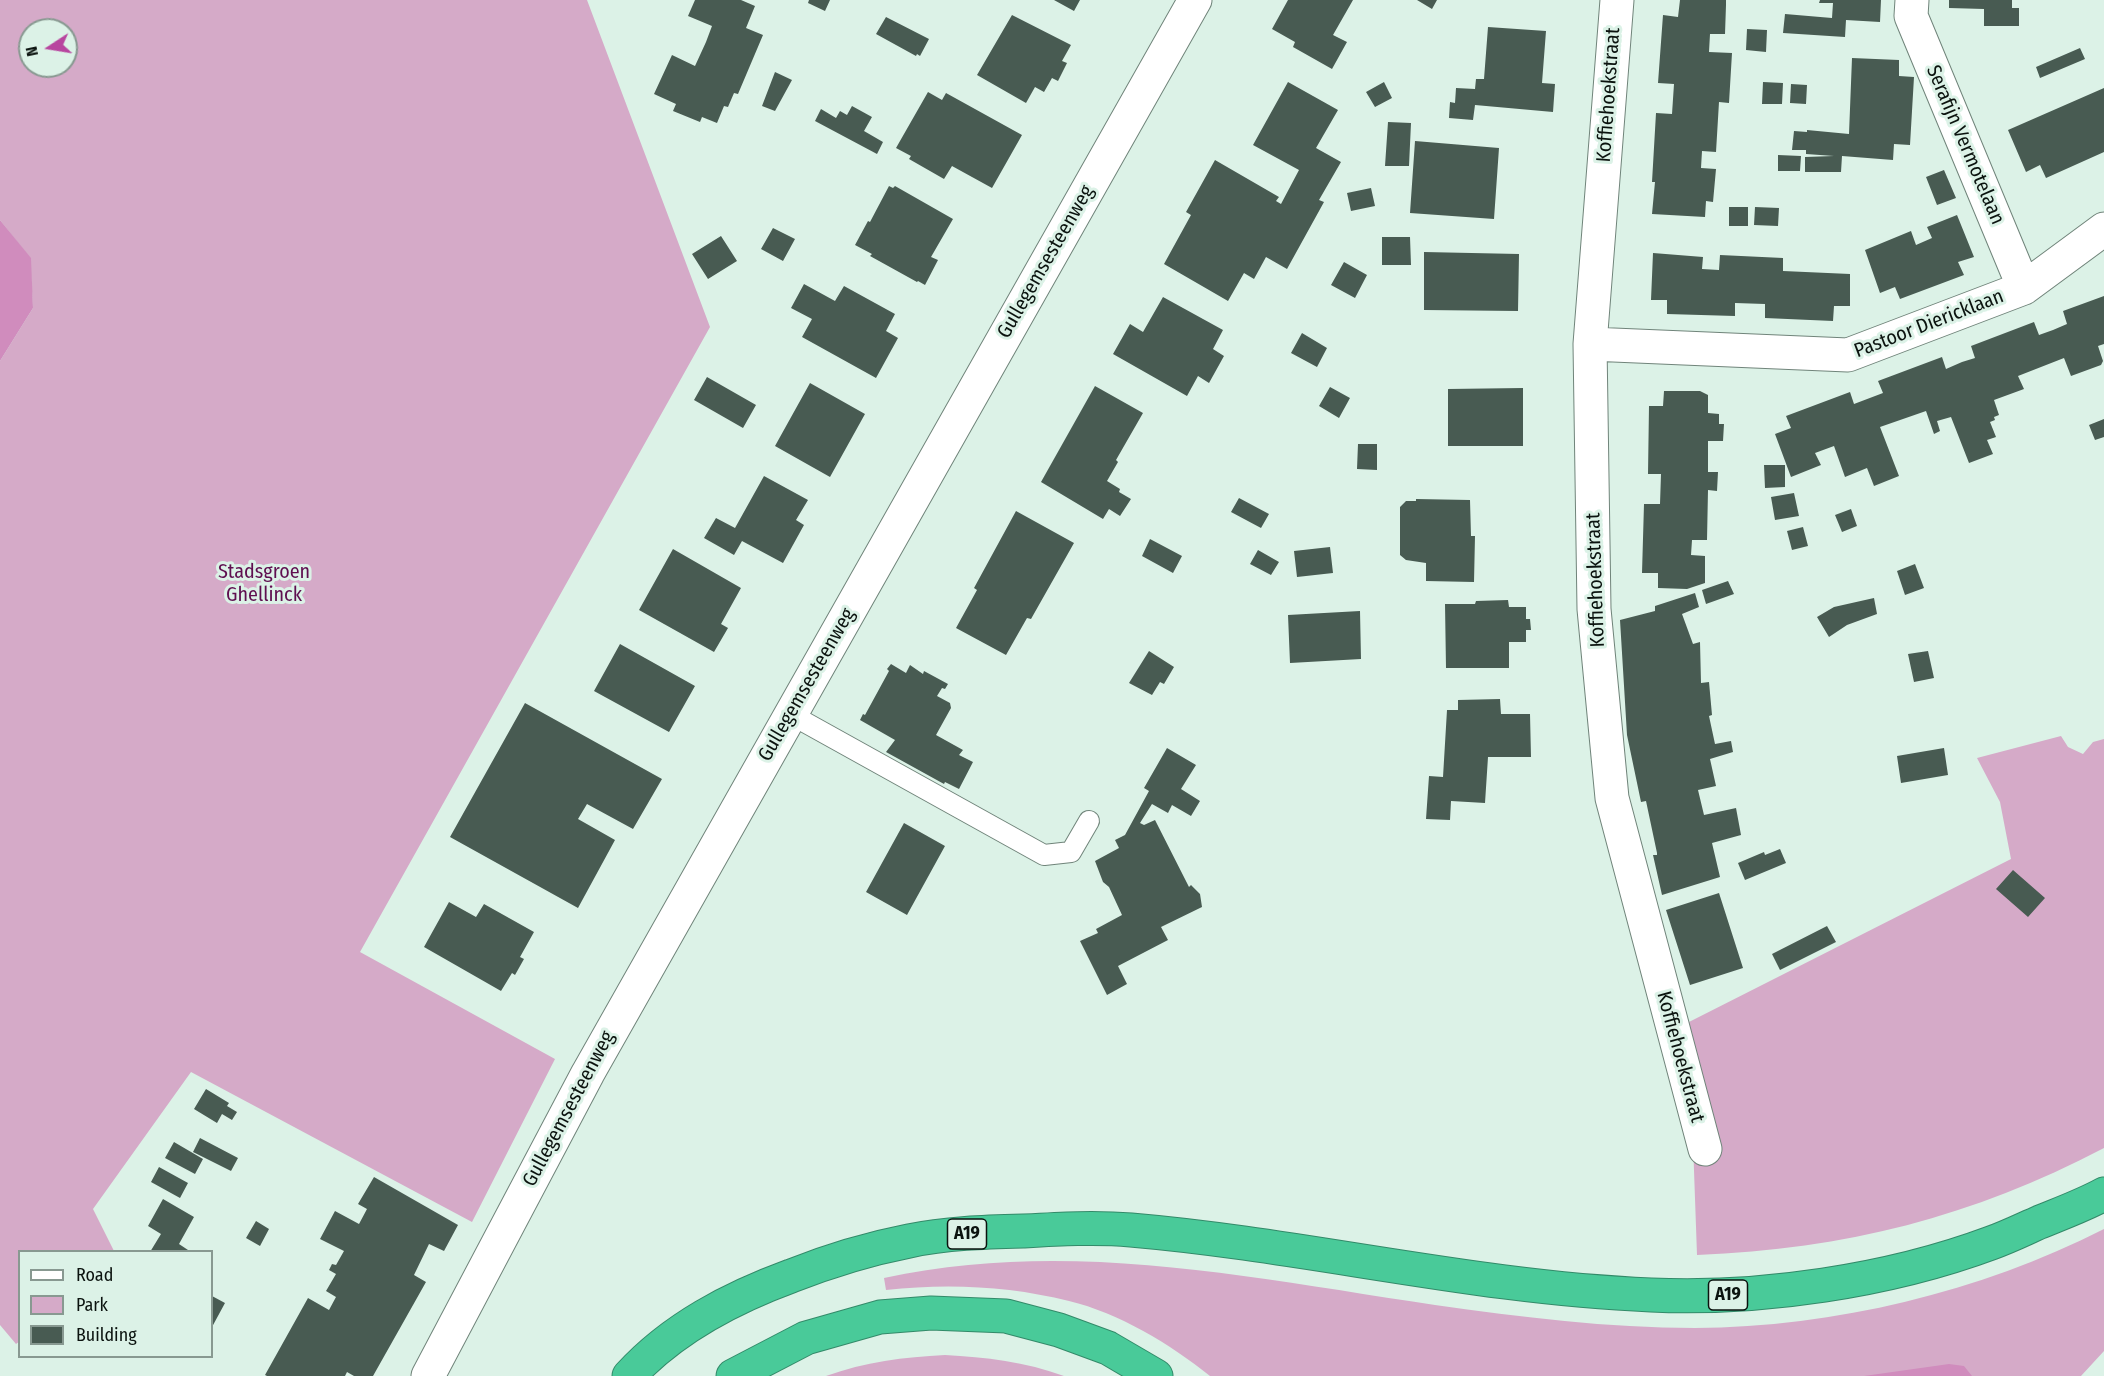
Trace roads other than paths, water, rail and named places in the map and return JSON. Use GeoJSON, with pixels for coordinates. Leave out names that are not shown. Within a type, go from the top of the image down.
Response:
{"type":"FeatureCollection","features":[{"type":"Feature","properties":{"kind":"highway","name":"A19"},"geometry":{"type":"LineString","coordinates":[[629,1376],[693,1322],[755,1289],[833,1260],[911,1240],[979,1232],[1056,1229],[1128,1230],[1224,1240],[1562,1290],[1719,1296],[1817,1287],[1934,1261],[1991,1243],[2104,1194]]}},
{"type":"Feature","properties":{"kind":"highway"},"geometry":{"type":"LineString","coordinates":[[733,1376],[806,1338],[880,1317],[932,1313],[1006,1316],[1048,1327],[1108,1348],[1156,1376]]}},
{"type":"Feature","properties":{"kind":"street","name":"Gullegemsesteenweg"},"geometry":{"type":"LineString","coordinates":[[428,1376],[588,1073],[1195,0]]}},
{"type":"Feature","properties":{"kind":"street","name":"Koffiehoekstraat"},"geometry":{"type":"LineString","coordinates":[[1617,0],[1590,344],[1594,609],[1612,798],[1705,1149]]}},
{"type":"Feature","properties":{"kind":"street","name":"Serafijn Vermotelaan"},"geometry":{"type":"LineString","coordinates":[[1912,0],[1911,16],[2024,288]]}},
{"type":"Feature","properties":{"kind":"street","name":"Pastoor Diericklaan"},"geometry":{"type":"LineString","coordinates":[[1590,344],[1848,355],[2024,288],[2104,229]]}},
{"type":"Feature","properties":{"kind":"lane"},"geometry":{"type":"LineString","coordinates":[[790,714],[1044,855],[1071,852],[1089,821]]}},
{"type":"Feature","properties":{"kind":"park label","name":"Stadsgroen Ghellinck"},"geometry":{"type":"Point","coordinates":[264,584]}}]}
